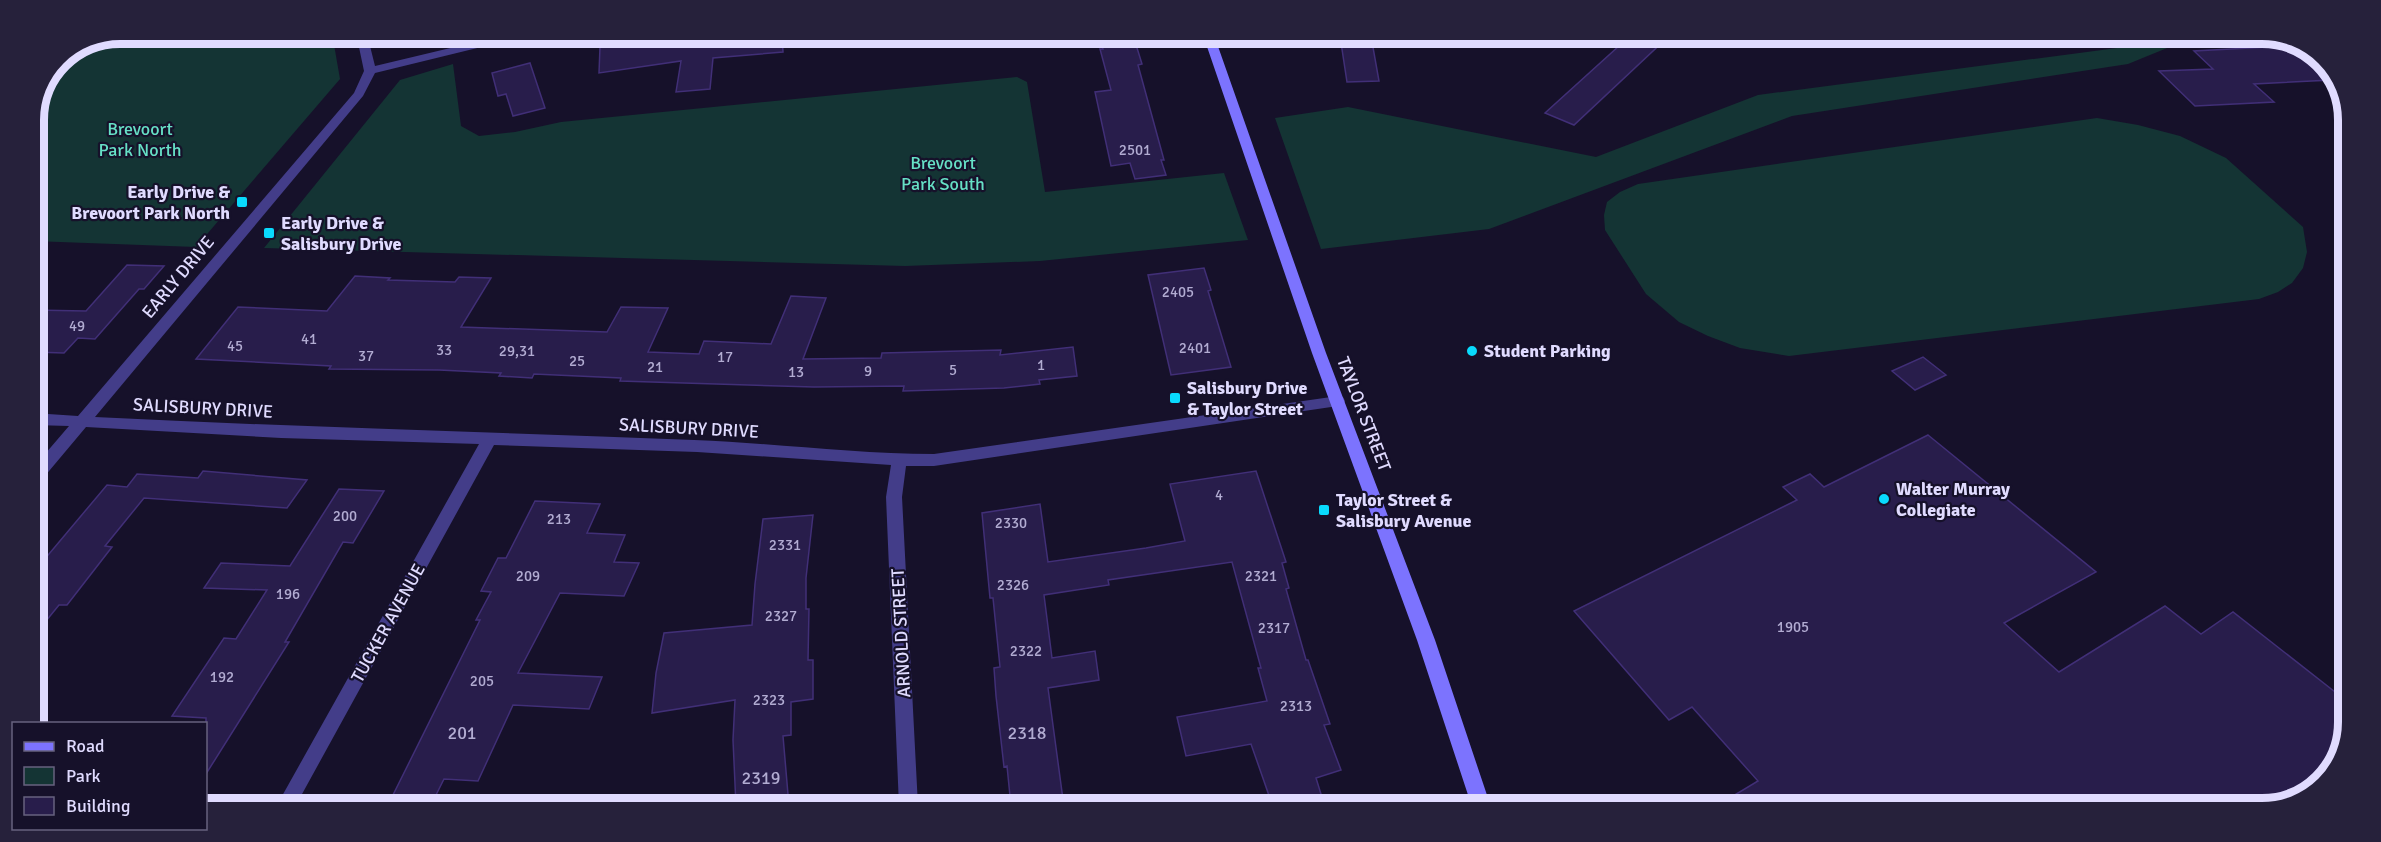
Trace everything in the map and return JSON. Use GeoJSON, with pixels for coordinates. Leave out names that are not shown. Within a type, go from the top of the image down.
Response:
{"type":"FeatureCollection","features":[{"type":"Feature","properties":{"kind":"main road","name":"TAYLOR STREET"},"geometry":{"type":"LineString","coordinates":[[1211,44],[1426,640],[1479,798]]}},
{"type":"Feature","properties":{"kind":"street"},"geometry":{"type":"LineString","coordinates":[[364,44],[370,71],[481,44]]}},
{"type":"Feature","properties":{"kind":"street","name":"EARLY DRIVE"},"geometry":{"type":"LineString","coordinates":[[44,467],[84,422],[243,228],[359,94],[370,71]]}},
{"type":"Feature","properties":{"kind":"street","name":"SALISBURY DRIVE"},"geometry":{"type":"LineString","coordinates":[[44,420],[489,440],[697,446],[899,460],[945,459],[1338,401]]}},
{"type":"Feature","properties":{"kind":"street","name":"TUCKER AVENUE"},"geometry":{"type":"LineString","coordinates":[[290,798],[489,440]]}},
{"type":"Feature","properties":{"kind":"street","name":"ARNOLD STREET"},"geometry":{"type":"LineString","coordinates":[[899,460],[894,496],[909,798]]}},
{"type":"Feature","properties":{"kind":"green space","name":"Brevoort Park North"},"geometry":{"type":"Polygon","coordinates":[[[334,44],[340,79],[196,247],[44,241],[45,104],[56,77],[77,56],[104,45],[334,44]]]}},
{"type":"Feature","properties":{"kind":"green space"},"geometry":{"type":"Polygon","coordinates":[[[2129,44],[2177,44],[2128,64],[1792,116],[1489,229],[1321,249],[1275,118],[1348,107],[1596,157],[1758,95],[2117,48],[2129,44]]]}},
{"type":"Feature","properties":{"kind":"green space","name":"Brevoort Park South"},"geometry":{"type":"Polygon","coordinates":[[[453,64],[461,126],[479,136],[515,132],[561,122],[1017,77],[1027,82],[1045,192],[1224,173],[1248,240],[1040,261],[905,266],[264,248],[400,80],[453,64]]]}},
{"type":"Feature","properties":{"kind":"green space"},"geometry":{"type":"Polygon","coordinates":[[[2097,118],[2138,125],[2180,136],[2226,158],[2303,227],[2307,252],[2303,268],[2292,283],[2278,292],[2259,299],[1789,356],[1740,348],[1679,322],[1646,294],[1605,230],[1604,215],[1607,202],[1620,192],[1638,184],[2097,118]]]}},
{"type":"Feature","properties":{"kind":"building"},"geometry":{"type":"Polygon","coordinates":[[[617,44],[783,44],[783,52],[713,58],[710,89],[676,92],[681,61],[599,73],[600,47],[617,44]]]}},
{"type":"Feature","properties":{"kind":"building"},"geometry":{"type":"Polygon","coordinates":[[[1102,44],[1136,44],[1142,64],[1138,65],[1166,175],[1135,179],[1130,163],[1111,166],[1095,92],[1111,90],[1100,49],[1103,49],[1102,44]]]}},
{"type":"Feature","properties":{"kind":"building"},"geometry":{"type":"Polygon","coordinates":[[[1341,44],[1372,44],[1379,81],[1347,82],[1341,44]]]}},
{"type":"Feature","properties":{"kind":"building"},"geometry":{"type":"Polygon","coordinates":[[[1621,44],[1660,44],[1574,125],[1545,113],[1621,44]]]}},
{"type":"Feature","properties":{"kind":"building"},"geometry":{"type":"Polygon","coordinates":[[[2281,46],[2298,53],[2319,70],[2327,80],[2254,84],[2274,102],[2195,106],[2159,71],[2213,69],[2194,51],[2281,46]]]}},
{"type":"Feature","properties":{"kind":"building"},"geometry":{"type":"Polygon","coordinates":[[[530,63],[545,108],[513,116],[506,94],[498,96],[492,73],[530,63]]]}},
{"type":"Feature","properties":{"kind":"building"},"geometry":{"type":"Polygon","coordinates":[[[127,265],[164,266],[144,289],[139,289],[95,339],[78,338],[64,353],[44,352],[44,310],[86,311],[127,265]]]}},
{"type":"Feature","properties":{"kind":"building"},"geometry":{"type":"Polygon","coordinates":[[[1204,268],[1211,290],[1208,291],[1231,367],[1171,375],[1148,275],[1204,268]]]}},
{"type":"Feature","properties":{"kind":"building"},"geometry":{"type":"Polygon","coordinates":[[[355,276],[390,278],[388,280],[455,282],[459,277],[491,278],[461,327],[607,332],[621,307],[668,308],[648,352],[699,354],[704,341],[771,344],[791,296],[826,298],[803,359],[881,358],[882,353],[1001,350],[1000,355],[1073,347],[1077,376],[1039,380],[1040,384],[1004,388],[903,391],[904,386],[814,387],[620,381],[621,378],[534,374],[532,378],[499,376],[501,373],[329,369],[331,366],[196,359],[238,307],[327,311],[355,276]]]}},
{"type":"Feature","properties":{"kind":"building"},"geometry":{"type":"Polygon","coordinates":[[[1923,357],[1946,375],[1915,390],[1892,371],[1923,357]]]}},
{"type":"Feature","properties":{"kind":"building"},"geometry":{"type":"Polygon","coordinates":[[[1928,435],[2096,572],[2004,623],[2059,672],[2165,606],[2201,634],[2233,612],[2338,694],[2338,723],[2330,756],[2322,769],[2308,783],[2295,791],[2272,798],[1730,798],[1758,781],[1692,707],[1669,720],[1574,611],[1797,500],[1783,487],[1810,474],[1824,487],[1928,435]]]}},
{"type":"Feature","properties":{"kind":"building"},"geometry":{"type":"Polygon","coordinates":[[[203,471],[307,480],[287,508],[144,498],[105,546],[112,547],[67,605],[59,605],[44,623],[44,560],[107,485],[127,487],[137,474],[198,478],[203,471]]]}},
{"type":"Feature","properties":{"kind":"building"},"geometry":{"type":"Polygon","coordinates":[[[1256,471],[1286,562],[1282,563],[1289,588],[1286,589],[1306,660],[1308,660],[1330,724],[1324,725],[1341,770],[1316,778],[1322,798],[1270,798],[1251,744],[1186,756],[1177,717],[1267,701],[1258,668],[1261,668],[1232,562],[1108,580],[1109,585],[1044,595],[1052,658],[1095,651],[1099,680],[1048,688],[1063,798],[1010,798],[1007,766],[1004,767],[996,696],[994,668],[1000,667],[993,598],[990,598],[982,513],[1040,504],[1048,562],[1146,548],[1185,541],[1170,484],[1256,471]]]}},
{"type":"Feature","properties":{"kind":"building"},"geometry":{"type":"Polygon","coordinates":[[[339,489],[384,491],[353,543],[343,542],[285,642],[289,642],[207,772],[206,718],[172,716],[224,638],[236,639],[267,590],[204,588],[221,563],[290,566],[339,489]]]}},
{"type":"Feature","properties":{"kind":"building"},"geometry":{"type":"Polygon","coordinates":[[[535,501],[600,504],[587,533],[625,535],[614,562],[639,563],[624,596],[560,593],[518,673],[602,677],[589,709],[513,705],[478,781],[444,779],[434,798],[391,798],[480,620],[476,620],[491,592],[481,591],[498,558],[506,558],[535,501]]]}},
{"type":"Feature","properties":{"kind":"building"},"geometry":{"type":"Polygon","coordinates":[[[813,515],[806,578],[806,609],[809,609],[808,660],[813,660],[813,699],[791,702],[791,735],[783,736],[788,798],[736,798],[733,740],[735,700],[652,713],[656,673],[664,633],[752,625],[763,519],[813,515]]]}},
{"type":"Feature","properties":{"kind":"place","name":"Early Drive & Brevoort Park North"},"geometry":{"type":"Point","coordinates":[242,202]}},
{"type":"Feature","properties":{"kind":"place","name":"Early Drive & Salisbury Drive"},"geometry":{"type":"Point","coordinates":[269,233]}},
{"type":"Feature","properties":{"kind":"place","name":"Student Parking"},"geometry":{"type":"Point","coordinates":[1472,351]}},
{"type":"Feature","properties":{"kind":"place","name":"Salisbury Drive & Taylor Street"},"geometry":{"type":"Point","coordinates":[1175,398]}},
{"type":"Feature","properties":{"kind":"place","name":"Walter Murray Collegiate"},"geometry":{"type":"Point","coordinates":[1884,499]}},
{"type":"Feature","properties":{"kind":"place","name":"Taylor Street & Salisbury Avenue"},"geometry":{"type":"Point","coordinates":[1324,510]}}]}
